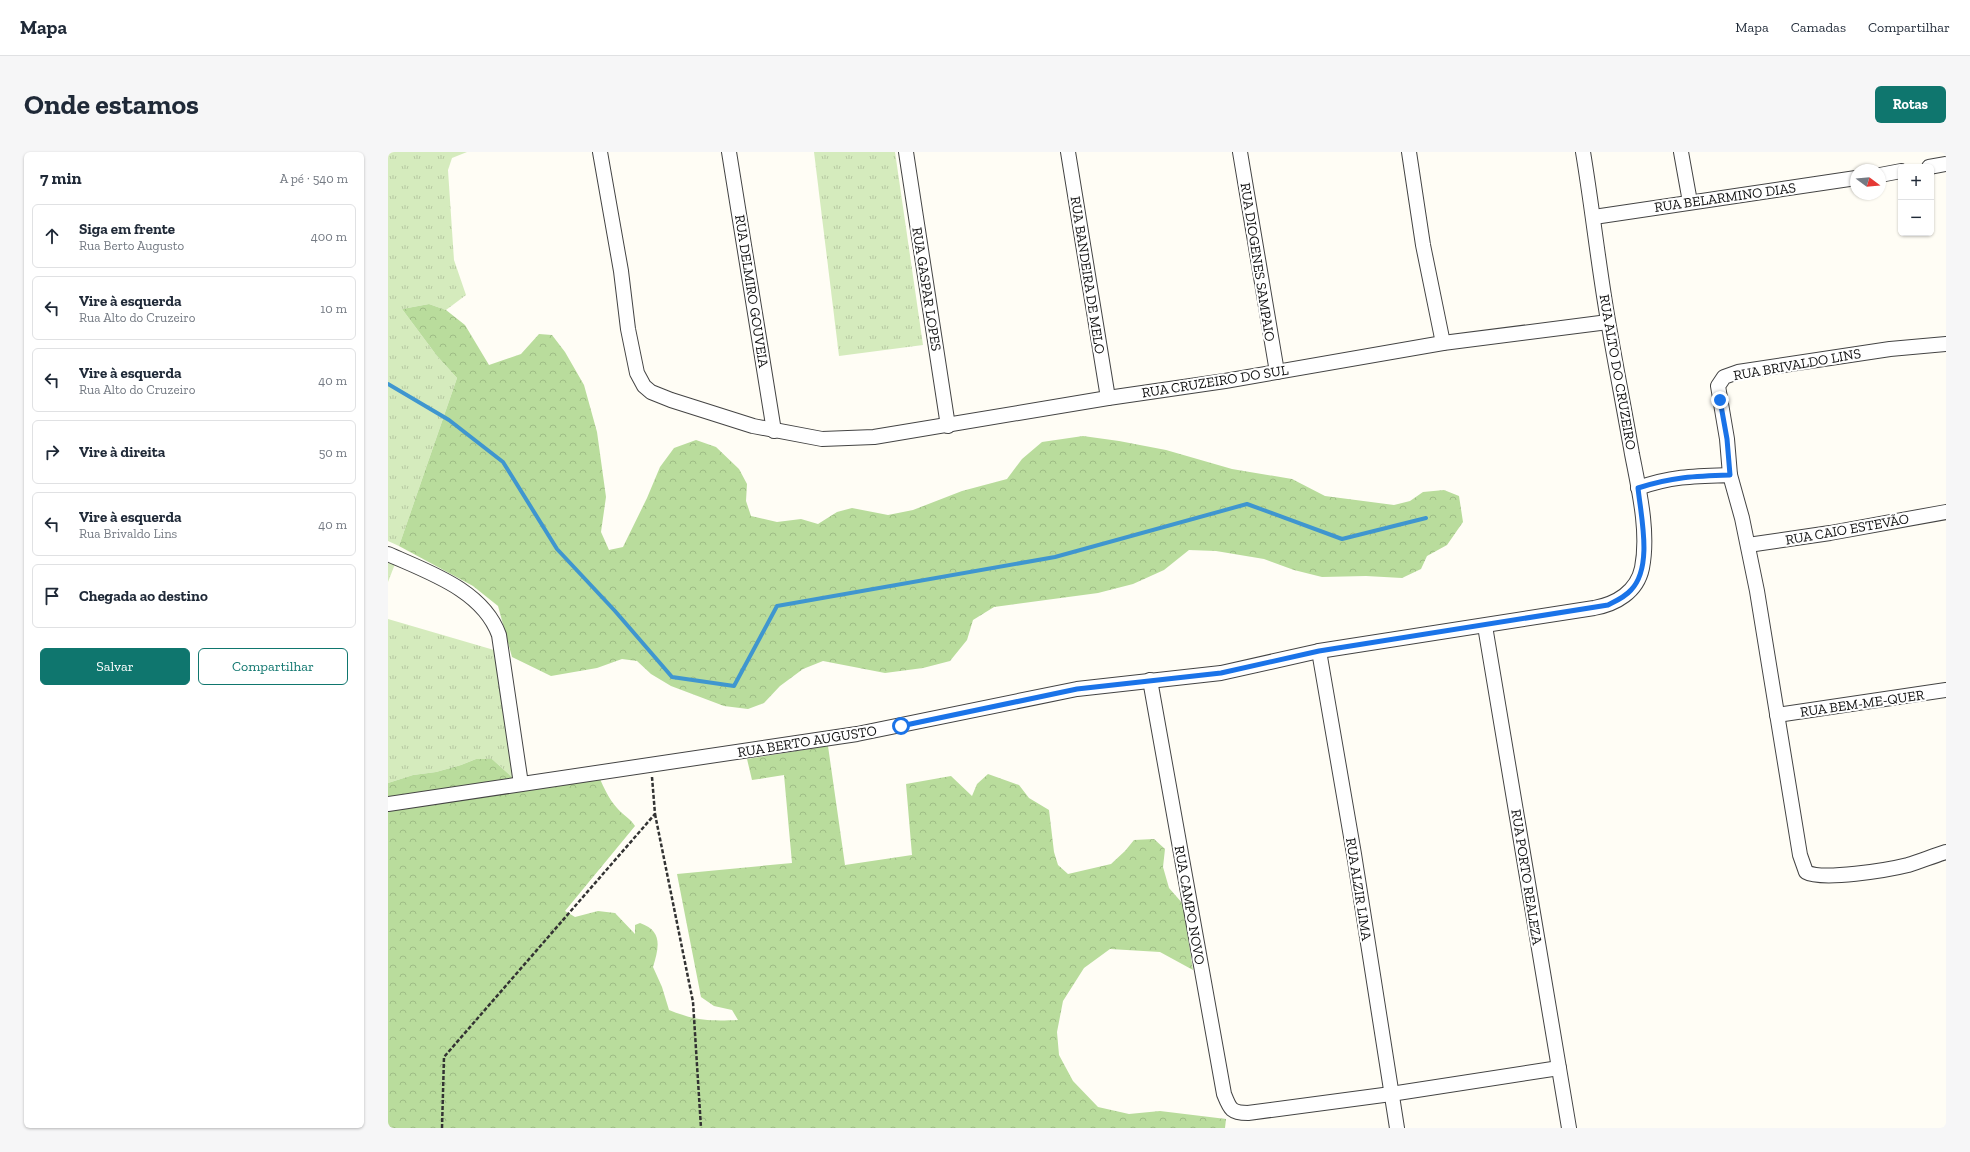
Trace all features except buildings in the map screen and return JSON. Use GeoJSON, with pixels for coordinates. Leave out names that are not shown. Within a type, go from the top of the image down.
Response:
{"type":"FeatureCollection","features":[{"type":"Feature","properties":{"kind":"street","name":"RUA CRUZEIRO DO SUL"},"geometry":{"type":"LineString","coordinates":[[600,152],[621,271],[634,364],[641,383],[650,392],[671,400],[753,426],[774,431],[822,439],[874,437],[948,426],[1108,398],[1277,372],[1443,343],[1608,322]]}},
{"type":"Feature","properties":{"kind":"street","name":"RUA DELMIRO GOUVEIA"},"geometry":{"type":"LineString","coordinates":[[729,152],[774,431]]}},
{"type":"Feature","properties":{"kind":"street","name":"RUA GASPAR LOPES"},"geometry":{"type":"LineString","coordinates":[[906,152],[948,426]]}},
{"type":"Feature","properties":{"kind":"street","name":"RUA BANDEIRA DE MELO"},"geometry":{"type":"LineString","coordinates":[[1068,152],[1108,398]]}},
{"type":"Feature","properties":{"kind":"street","name":"RUA DIOGENES SAMPAIO"},"geometry":{"type":"LineString","coordinates":[[1240,152],[1277,372]]}},
{"type":"Feature","properties":{"kind":"street"},"geometry":{"type":"LineString","coordinates":[[1409,152],[1423,245],[1443,343]]}},
{"type":"Feature","properties":{"kind":"street","name":"RUA ALTO DO CRUZEIRO"},"geometry":{"type":"LineString","coordinates":[[1583,152],[1594,217],[1608,322],[1638,488],[1645,544],[1642,569],[1632,590]]}},
{"type":"Feature","properties":{"kind":"street"},"geometry":{"type":"LineString","coordinates":[[1681,152],[1690,202]]}},
{"type":"Feature","properties":{"kind":"street"},"geometry":{"type":"LineString","coordinates":[[1934,166],[1946,164]]}},
{"type":"Feature","properties":{"kind":"street"},"geometry":{"type":"LineString","coordinates":[[1886,174],[1898,172]]}},
{"type":"Feature","properties":{"kind":"street","name":"RUA BELARMINO DIAS"},"geometry":{"type":"LineString","coordinates":[[1594,217],[1850,179]]}},
{"type":"Feature","properties":{"kind":"street","name":"RUA BRIVALDO LINS"},"geometry":{"type":"LineString","coordinates":[[1946,344],[1876,351],[1738,372],[1724,377],[1718,386],[1727,439],[1730,475],[1748,545],[1803,866],[1806,872],[1811,874],[1843,874],[1907,865],[1946,852]]}},
{"type":"Feature","properties":{"kind":"street"},"geometry":{"type":"LineString","coordinates":[[1638,488],[1661,480],[1685,476],[1730,475]]}},
{"type":"Feature","properties":{"kind":"street","name":"RUA CAIO ESTEVÃO"},"geometry":{"type":"LineString","coordinates":[[1748,545],[1830,533],[1946,512]]}},
{"type":"Feature","properties":{"kind":"street"},"geometry":{"type":"LineString","coordinates":[[388,554],[425,570],[456,587],[482,606],[494,621],[499,635],[521,784]]}},
{"type":"Feature","properties":{"kind":"street","name":"RUA BERTO AUGUSTO"},"geometry":{"type":"LineString","coordinates":[[388,804],[857,734],[1077,689],[1221,673],[1319,651],[1486,626],[1608,605],[1621,599],[1632,590]]}},
{"type":"Feature","properties":{"kind":"street","name":"RUA PORTO REALEZA"},"geometry":{"type":"LineString","coordinates":[[1486,626],[1569,1128]]}},
{"type":"Feature","properties":{"kind":"street","name":"RUA ALZIR LIMA"},"geometry":{"type":"LineString","coordinates":[[1319,651],[1355,862],[1397,1128]]}},
{"type":"Feature","properties":{"kind":"street","name":"RUA CAMPO NOVO"},"geometry":{"type":"LineString","coordinates":[[1150,680],[1224,1094],[1232,1111],[1238,1113],[1248,1113],[1391,1094]]}},
{"type":"Feature","properties":{"kind":"street","name":"RUA BEM-ME-QUER"},"geometry":{"type":"LineString","coordinates":[[1777,715],[1946,690]]}},
{"type":"Feature","properties":{"kind":"street"},"geometry":{"type":"LineString","coordinates":[[1391,1094],[1559,1068]]}},
{"type":"Feature","properties":{"kind":"path"},"geometry":{"type":"LineString","coordinates":[[651,765],[655,814],[693,1002],[701,1128]]}},
{"type":"Feature","properties":{"kind":"path"},"geometry":{"type":"LineString","coordinates":[[442,1128],[444,1057],[655,814]]}},
{"type":"Feature","properties":{"kind":"green space"},"geometry":{"type":"Polygon","coordinates":[[[388,152],[467,152],[452,158],[448,170],[454,260],[466,295],[446,310],[429,304],[402,309],[437,356],[457,378],[399,546],[388,541],[388,152]]]}},
{"type":"Feature","properties":{"kind":"green space"},"geometry":{"type":"Polygon","coordinates":[[[814,152],[895,152],[923,345],[839,356],[814,152]]]}},
{"type":"Feature","properties":{"kind":"green space"},"geometry":{"type":"Polygon","coordinates":[[[429,304],[446,310],[465,325],[489,365],[521,354],[539,334],[552,335],[565,352],[584,385],[597,432],[606,497],[601,532],[609,550],[623,547],[647,498],[660,467],[674,448],[696,440],[716,447],[739,469],[747,484],[746,501],[751,516],[777,522],[801,519],[818,524],[837,512],[852,508],[888,515],[913,510],[962,491],[1007,479],[1022,459],[1042,442],[1083,436],[1166,450],[1232,469],[1292,479],[1325,496],[1394,505],[1410,501],[1423,492],[1444,490],[1459,496],[1463,522],[1447,545],[1427,556],[1421,569],[1402,578],[1366,576],[1322,577],[1294,570],[1264,559],[1216,551],[1189,550],[1164,570],[1133,584],[1098,593],[994,607],[973,620],[967,640],[950,661],[923,668],[885,673],[823,661],[803,669],[780,686],[764,703],[748,709],[724,706],[671,686],[651,674],[637,661],[622,659],[597,668],[551,676],[512,657],[498,606],[473,586],[399,546],[457,378],[437,356],[402,309],[429,304]]]}},
{"type":"Feature","properties":{"kind":"green space"},"geometry":{"type":"Polygon","coordinates":[[[388,561],[395,564],[388,582],[388,561]]]}},
{"type":"Feature","properties":{"kind":"green space"},"geometry":{"type":"Polygon","coordinates":[[[388,619],[494,650],[514,779],[492,759],[476,759],[436,772],[413,775],[388,783],[388,619]]]}},
{"type":"Feature","properties":{"kind":"green space"},"geometry":{"type":"Polygon","coordinates":[[[828,746],[845,865],[912,855],[906,784],[951,776],[972,796],[977,784],[988,774],[1019,785],[1029,798],[1049,810],[1054,852],[1058,865],[1068,874],[1111,864],[1134,840],[1154,839],[1165,849],[1163,867],[1169,888],[1183,904],[1193,970],[1160,952],[1110,949],[1084,968],[1063,1001],[1057,1032],[1059,1055],[1073,1081],[1098,1107],[1129,1114],[1160,1111],[1226,1119],[1225,1128],[388,1128],[388,783],[413,775],[436,772],[476,759],[492,759],[514,779],[599,777],[614,805],[635,826],[565,911],[575,917],[598,911],[615,913],[635,934],[635,925],[640,923],[647,926],[653,930],[656,935],[658,946],[653,967],[662,987],[669,1010],[703,1020],[738,1020],[732,1010],[714,1006],[701,997],[677,874],[792,863],[784,775],[752,780],[747,759],[828,746]]]}},
{"type":"Feature","properties":{"kind":"waterway"},"geometry":{"type":"LineString","coordinates":[[388,384],[449,420],[503,462],[557,549],[615,611],[672,677],[734,686],[777,606],[1055,557],[1247,504],[1342,539],[1426,518]]}},
{"type":"Feature","properties":{"kind":"route"},"geometry":{"type":"LineString","coordinates":[[901,726],[1077,689],[1221,673],[1319,651],[1486,626],[1608,605],[1621,599],[1632,590],[1642,569],[1645,544],[1638,488],[1661,480],[1685,476],[1730,475],[1727,439],[1720,400]]}}]}
